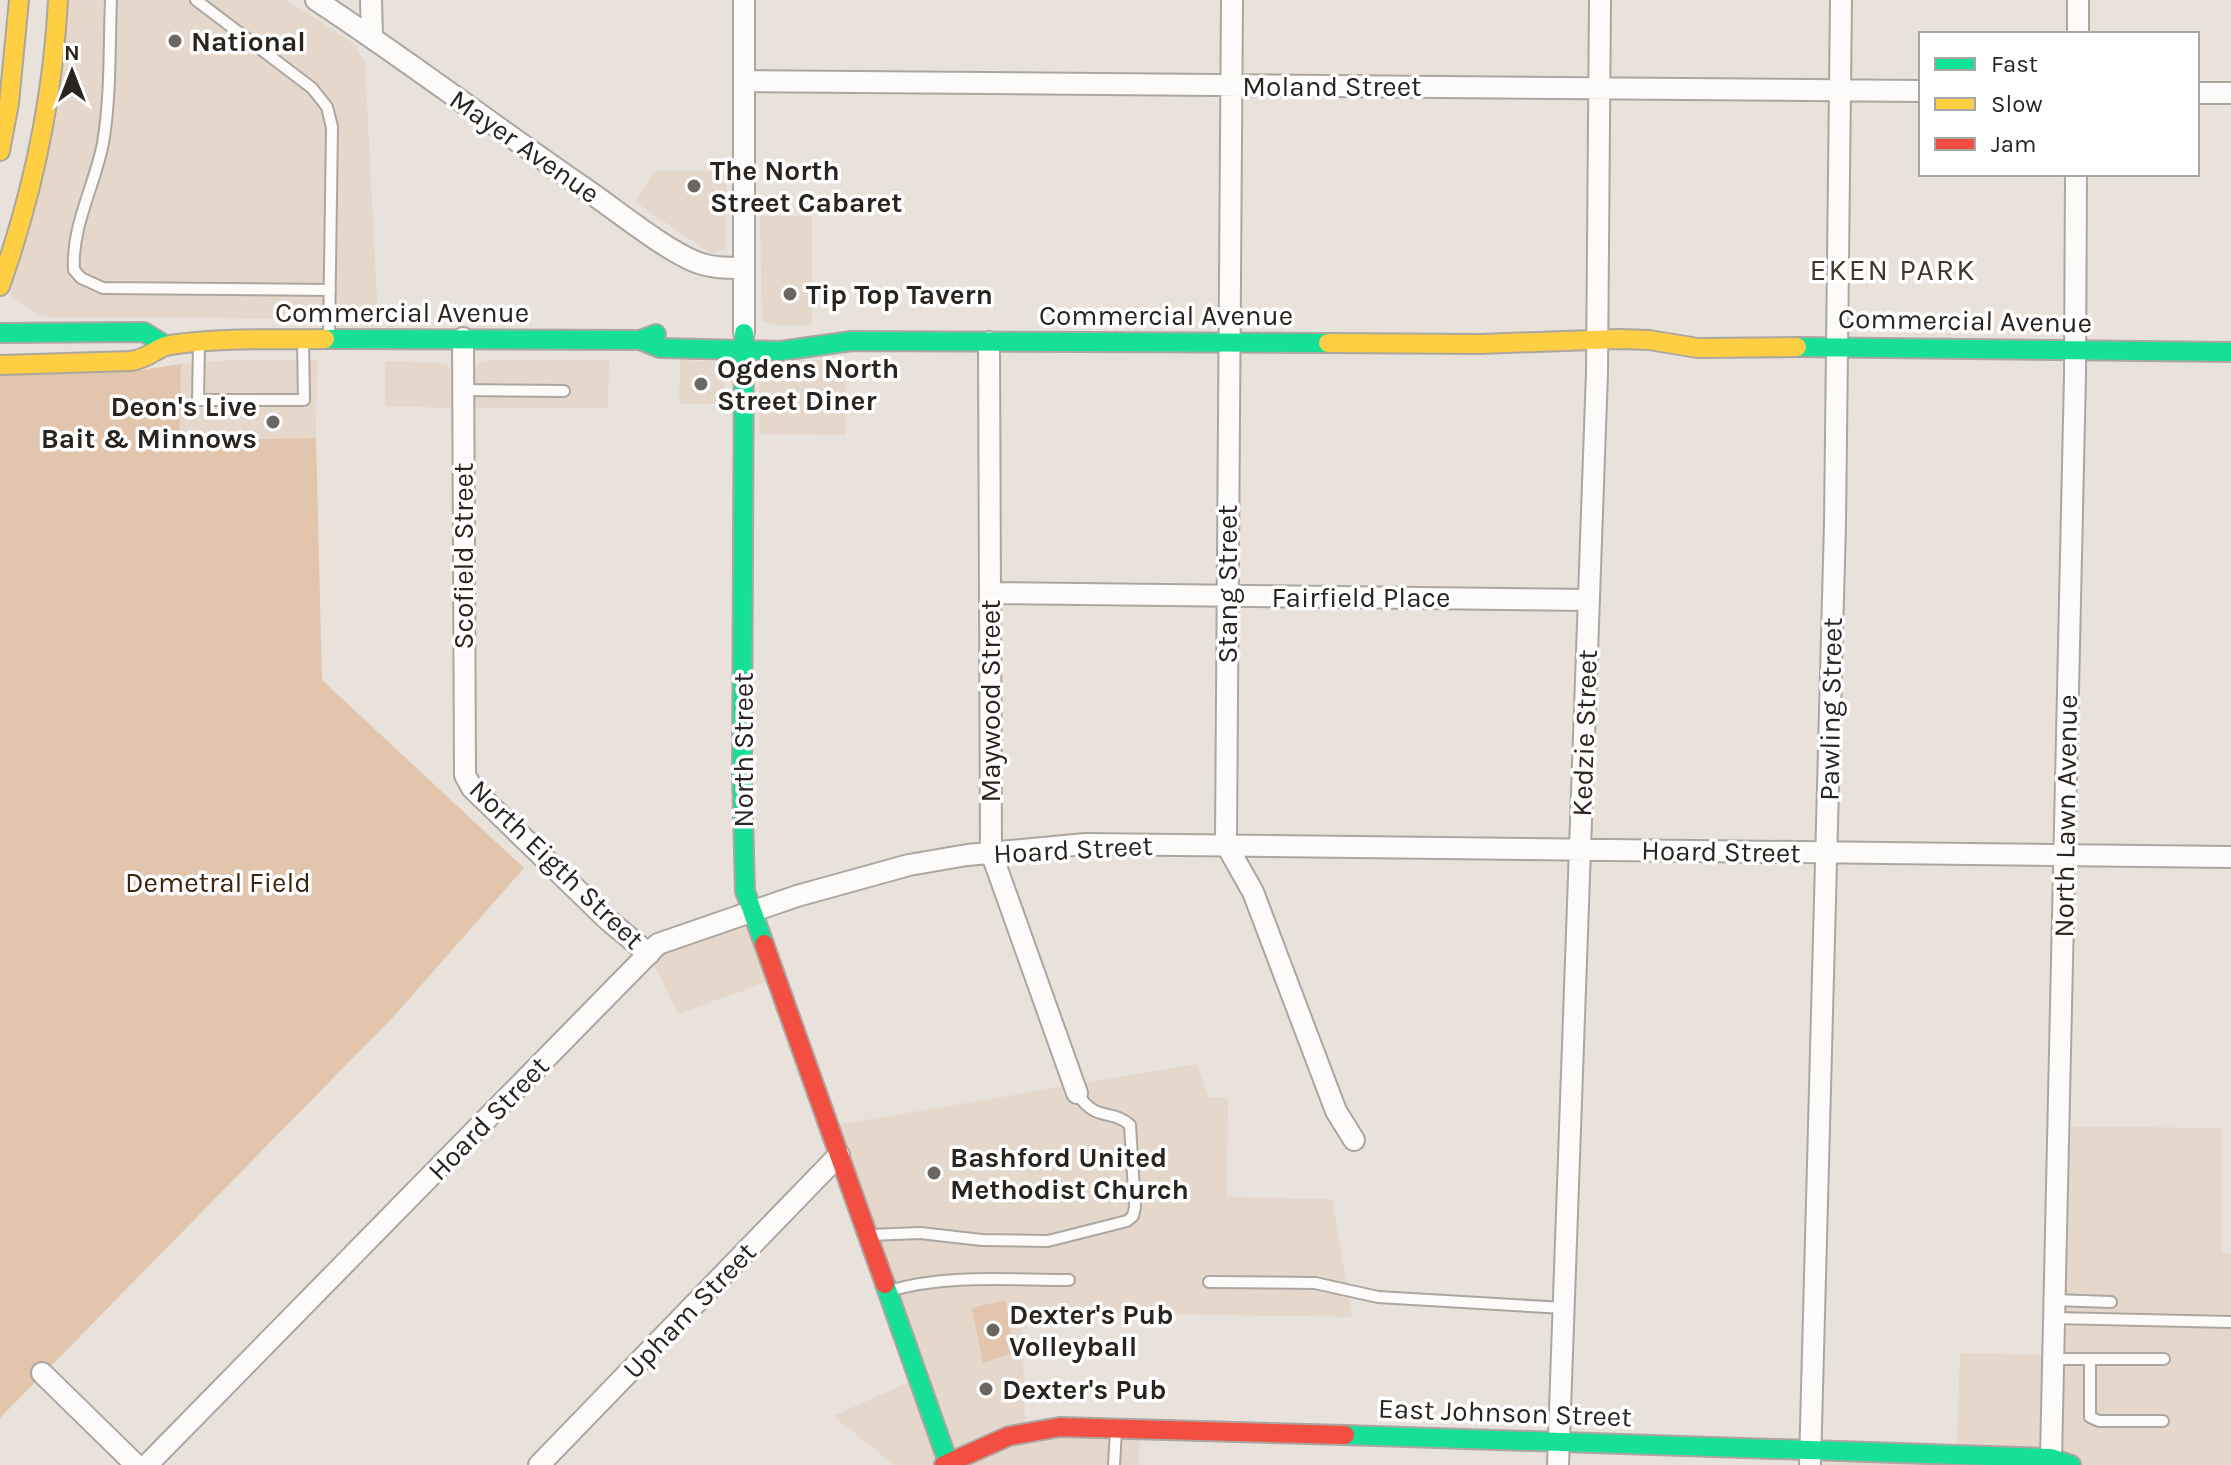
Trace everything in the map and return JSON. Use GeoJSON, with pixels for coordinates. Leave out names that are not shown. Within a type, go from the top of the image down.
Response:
{"type":"FeatureCollection","features":[{"type":"Feature","properties":{"kind":"street"},"geometry":{"type":"LineString","coordinates":[[0,151],[9,103],[19,0]]}},
{"type":"Feature","properties":{"kind":"street"},"geometry":{"type":"LineString","coordinates":[[0,286],[29,198],[46,113],[58,0]]}},
{"type":"Feature","properties":{"kind":"street","name":"Mayer Avenue"},"geometry":{"type":"LineString","coordinates":[[316,0],[681,253],[713,267],[743,268]]}},
{"type":"Feature","properties":{"kind":"street"},"geometry":{"type":"LineString","coordinates":[[371,0],[372,37]]}},
{"type":"Feature","properties":{"kind":"street","name":"North Street"},"geometry":{"type":"LineString","coordinates":[[744,0],[743,874],[753,912],[947,1464]]}},
{"type":"Feature","properties":{"kind":"street","name":"Stang Street"},"geometry":{"type":"LineString","coordinates":[[1232,0],[1226,596],[1227,846],[1253,892],[1336,1111],[1354,1140]]}},
{"type":"Feature","properties":{"kind":"street","name":"Kedzie Street"},"geometry":{"type":"LineString","coordinates":[[1558,1465],[1589,600],[1612,353],[1599,88],[1600,0]]}},
{"type":"Feature","properties":{"kind":"street","name":"Pawling Street"},"geometry":{"type":"LineString","coordinates":[[1810,1457],[1838,346],[1841,0]]}},
{"type":"Feature","properties":{"kind":"street"},"geometry":{"type":"LineString","coordinates":[[2078,0],[2078,32]]}},
{"type":"Feature","properties":{"kind":"street","name":"Moland Street"},"geometry":{"type":"LineString","coordinates":[[744,81],[1919,91]]}},
{"type":"Feature","properties":{"kind":"street"},"geometry":{"type":"LineString","coordinates":[[2199,93],[2231,93]]}},
{"type":"Feature","properties":{"kind":"street","name":"North Lawn Avenue"},"geometry":{"type":"LineString","coordinates":[[2061,1462],[2053,1359],[2076,176]]}},
{"type":"Feature","properties":{"kind":"street","name":"Commercial Avenue"},"geometry":{"type":"LineString","coordinates":[[0,333],[144,332],[165,345]]}},
{"type":"Feature","properties":{"kind":"street","name":"Commercial Avenue"},"geometry":{"type":"LineString","coordinates":[[0,365],[146,359],[165,345],[199,342],[463,338],[640,340],[660,348],[744,341],[774,332],[852,341],[1480,344],[1549,355],[1678,354],[1698,348]]}},
{"type":"Feature","properties":{"kind":"street","name":"Scofield Street"},"geometry":{"type":"LineString","coordinates":[[463,338],[465,775]]}},
{"type":"Feature","properties":{"kind":"street","name":"Commercial Avenue"},"geometry":{"type":"LineString","coordinates":[[1612,353],[1649,340],[1698,348],[1838,346],[2231,352]]}},
{"type":"Feature","properties":{"kind":"street","name":"Commercial Avenue"},"geometry":{"type":"LineString","coordinates":[[744,341],[794,351],[852,341]]}},
{"type":"Feature","properties":{"kind":"street","name":"Maywood Street"},"geometry":{"type":"LineString","coordinates":[[989,342],[991,852],[1077,1093]]}},
{"type":"Feature","properties":{"kind":"street","name":"Fairfield Place"},"geometry":{"type":"LineString","coordinates":[[990,593],[1589,600]]}},
{"type":"Feature","properties":{"kind":"street","name":"North Eigth Street"},"geometry":{"type":"LineString","coordinates":[[465,775],[472,788],[608,920],[649,954]]}},
{"type":"Feature","properties":{"kind":"street","name":"Hoard Street"},"geometry":{"type":"LineString","coordinates":[[147,1465],[664,940],[857,878],[909,865],[991,852],[1085,844],[2231,857]]}},
{"type":"Feature","properties":{"kind":"street","name":"Upham Street"},"geometry":{"type":"LineString","coordinates":[[539,1465],[839,1155]]}},
{"type":"Feature","properties":{"kind":"street"},"geometry":{"type":"LineString","coordinates":[[42,1373],[136,1465]]}},
{"type":"Feature","properties":{"kind":"street","name":"East Johnson Street"},"geometry":{"type":"LineString","coordinates":[[947,1464],[976,1446],[1006,1435],[1046,1427],[1559,1441],[1810,1457],[2061,1462]]}},
{"type":"Feature","properties":{"kind":"lane"},"geometry":{"type":"LineString","coordinates":[[111,0],[108,99],[103,145],[77,237],[74,270],[81,278],[103,288],[330,290]]}},
{"type":"Feature","properties":{"kind":"lane"},"geometry":{"type":"LineString","coordinates":[[196,0],[312,88],[327,107],[332,127],[329,339]]}},
{"type":"Feature","properties":{"kind":"lane"},"geometry":{"type":"LineString","coordinates":[[199,342],[198,400],[304,400],[303,340]]}},
{"type":"Feature","properties":{"kind":"lane"},"geometry":{"type":"LineString","coordinates":[[463,390],[564,391]]}},
{"type":"Feature","properties":{"kind":"lane"},"geometry":{"type":"LineString","coordinates":[[868,1236],[920,1233],[982,1240],[1048,1241],[1127,1221],[1133,1216],[1135,1207],[1130,1125],[1126,1120],[1095,1113],[1086,1107],[1077,1093]]}},
{"type":"Feature","properties":{"kind":"lane"},"geometry":{"type":"LineString","coordinates":[[887,1291],[911,1284],[947,1280],[1069,1280]]}},
{"type":"Feature","properties":{"kind":"lane"},"geometry":{"type":"LineString","coordinates":[[1209,1282],[1315,1283],[1378,1297],[1564,1308]]}},
{"type":"Feature","properties":{"kind":"lane"},"geometry":{"type":"LineString","coordinates":[[2054,1309],[2111,1302]]}},
{"type":"Feature","properties":{"kind":"lane"},"geometry":{"type":"LineString","coordinates":[[2054,1309],[2231,1322]]}},
{"type":"Feature","properties":{"kind":"lane"},"geometry":{"type":"LineString","coordinates":[[2053,1359],[2164,1359]]}},
{"type":"Feature","properties":{"kind":"lane"},"geometry":{"type":"LineString","coordinates":[[2090,1359],[2088,1413],[2093,1420],[2163,1421]]}},
{"type":"Feature","properties":{"kind":"lane"},"geometry":{"type":"LineString","coordinates":[[1114,1465],[1116,1428]]}},
{"type":"Feature","properties":{"kind":"shaded area"},"geometry":{"type":"Polygon","coordinates":[[[69,0],[287,0],[353,43],[365,63],[378,319],[43,317],[10,296],[69,0]]]}},
{"type":"Feature","properties":{"kind":"shaded area"},"geometry":{"type":"Polygon","coordinates":[[[654,171],[726,171],[724,250],[712,254],[635,202],[654,171]]]}},
{"type":"Feature","properties":{"kind":"shaded area"},"geometry":{"type":"Polygon","coordinates":[[[760,216],[812,216],[812,325],[772,325],[762,320],[760,216]]]}},
{"type":"Feature","properties":{"kind":"shaded area"},"geometry":{"type":"Polygon","coordinates":[[[234,360],[317,360],[316,438],[178,442],[181,364],[234,360]]]}},
{"type":"Feature","properties":{"kind":"shaded area"},"geometry":{"type":"Polygon","coordinates":[[[609,360],[608,408],[474,408],[475,370],[481,362],[609,360]]]}},
{"type":"Feature","properties":{"kind":"shaded area"},"geometry":{"type":"Polygon","coordinates":[[[680,360],[715,362],[724,376],[725,404],[679,404],[680,360]]]}},
{"type":"Feature","properties":{"kind":"shaded area"},"geometry":{"type":"Polygon","coordinates":[[[772,360],[846,360],[846,435],[759,434],[759,369],[762,363],[772,360]]]}},
{"type":"Feature","properties":{"kind":"shaded area"},"geometry":{"type":"Polygon","coordinates":[[[385,361],[446,363],[450,370],[451,408],[385,406],[385,361]]]}},
{"type":"Feature","properties":{"kind":"shaded area"},"geometry":{"type":"Polygon","coordinates":[[[753,912],[775,979],[678,1014],[649,954],[753,912]]]}},
{"type":"Feature","properties":{"kind":"shaded area"},"geometry":{"type":"Polygon","coordinates":[[[1197,1064],[1208,1097],[1228,1098],[1227,1197],[1332,1199],[1352,1317],[1022,1312],[1025,1431],[1140,1428],[1139,1465],[894,1465],[833,1416],[918,1378],[829,1126],[1197,1064]]]}},
{"type":"Feature","properties":{"kind":"shaded area"},"geometry":{"type":"Polygon","coordinates":[[[2059,1126],[2222,1128],[2222,1251],[2231,1254],[2231,1465],[1810,1465],[1956,1456],[1960,1353],[2053,1355],[2059,1126]]]}},
{"type":"Feature","properties":{"kind":"green space","name":"Demetral Field"},"geometry":{"type":"Polygon","coordinates":[[[181,364],[179,441],[316,438],[322,680],[524,868],[395,1015],[0,1418],[0,375],[128,372],[181,364]]]}},
{"type":"Feature","properties":{"kind":"green space","name":"Dexter's Pub Volleyball"},"geometry":{"type":"Polygon","coordinates":[[[1005,1300],[1014,1352],[983,1363],[972,1308],[1005,1300]]]}},
{"type":"Feature","properties":{"kind":"traffic: fast"},"geometry":{"type":"LineString","coordinates":[[0,333],[144,332],[165,345]]}},
{"type":"Feature","properties":{"kind":"traffic: fast"},"geometry":{"type":"LineString","coordinates":[[744,333],[742,773],[745,891],[764,944]]}},
{"type":"Feature","properties":{"kind":"traffic: fast"},"geometry":{"type":"LineString","coordinates":[[325,339],[640,340],[656,334]]}},
{"type":"Feature","properties":{"kind":"traffic: fast"},"geometry":{"type":"LineString","coordinates":[[640,340],[660,348],[780,351],[852,341],[1328,343]]}},
{"type":"Feature","properties":{"kind":"traffic: fast"},"geometry":{"type":"LineString","coordinates":[[1797,347],[2231,352]]}},
{"type":"Feature","properties":{"kind":"traffic: fast"},"geometry":{"type":"LineString","coordinates":[[885,1284],[949,1465]]}},
{"type":"Feature","properties":{"kind":"traffic: fast"},"geometry":{"type":"LineString","coordinates":[[1345,1435],[2051,1458],[2071,1465]]}},
{"type":"Feature","properties":{"kind":"traffic: slow"},"geometry":{"type":"LineString","coordinates":[[0,151],[9,103],[19,0]]}},
{"type":"Feature","properties":{"kind":"traffic: slow"},"geometry":{"type":"LineString","coordinates":[[0,286],[40,145],[58,0]]}},
{"type":"Feature","properties":{"kind":"traffic: slow"},"geometry":{"type":"LineString","coordinates":[[0,365],[131,361],[144,358],[165,346],[189,342],[325,339]]}},
{"type":"Feature","properties":{"kind":"traffic: slow"},"geometry":{"type":"LineString","coordinates":[[1328,343],[1480,344],[1619,339],[1649,340],[1698,348],[1797,347]]}},
{"type":"Feature","properties":{"kind":"traffic: jam"},"geometry":{"type":"LineString","coordinates":[[764,944],[885,1284]]}},
{"type":"Feature","properties":{"kind":"traffic: jam"},"geometry":{"type":"LineString","coordinates":[[944,1465],[1009,1436],[1060,1427],[1345,1435]]}},
{"type":"Feature","properties":{"kind":"place","name":"National"},"geometry":{"type":"Point","coordinates":[175,41]}},
{"type":"Feature","properties":{"kind":"place","name":"The North Street Cabaret"},"geometry":{"type":"Point","coordinates":[694,186]}},
{"type":"Feature","properties":{"kind":"place","name":"Tip Top Tavern"},"geometry":{"type":"Point","coordinates":[790,294]}},
{"type":"Feature","properties":{"kind":"place","name":"Ogdens North Street Diner"},"geometry":{"type":"Point","coordinates":[701,384]}},
{"type":"Feature","properties":{"kind":"place","name":"Deon's Live Bait & Minnows"},"geometry":{"type":"Point","coordinates":[273,422]}},
{"type":"Feature","properties":{"kind":"place","name":"Bashford United Methodist Church"},"geometry":{"type":"Point","coordinates":[934,1173]}},
{"type":"Feature","properties":{"kind":"place","name":"Dexter's Pub Volleyball"},"geometry":{"type":"Point","coordinates":[993,1330]}},
{"type":"Feature","properties":{"kind":"place","name":"Dexter's Pub"},"geometry":{"type":"Point","coordinates":[986,1389]}},
{"type":"Feature","properties":{"kind":"district","name":"EKEN PARK"},"geometry":{"type":"Point","coordinates":[1893,270]}}]}
